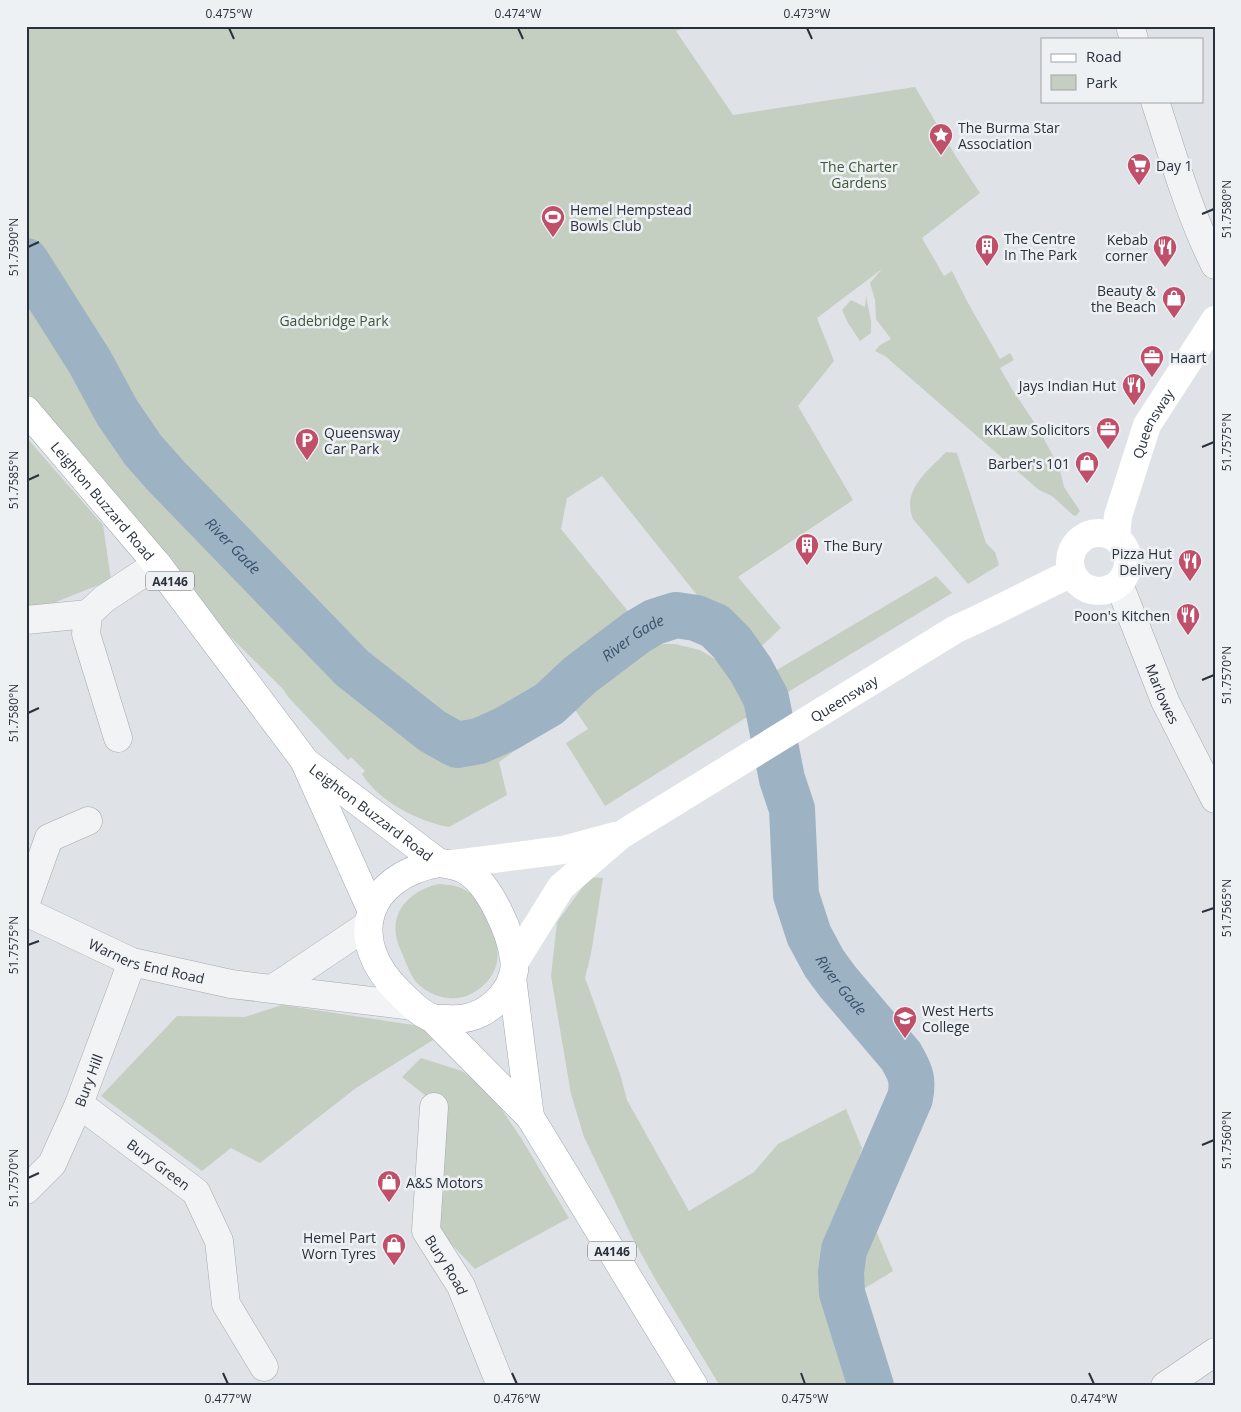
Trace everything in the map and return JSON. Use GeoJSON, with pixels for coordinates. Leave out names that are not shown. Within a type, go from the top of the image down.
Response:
{"type":"FeatureCollection","features":[{"type":"Feature","properties":{"kind":"main road","name":"Queensway"},"geometry":{"type":"LineString","coordinates":[[1116,538],[1118,516],[1146,425],[1215,320]]}},
{"type":"Feature","properties":{"kind":"main road","name":"Leighton Buzzard Road"},"geometry":{"type":"LineString","coordinates":[[26,410],[157,564],[304,760],[370,917]]}},
{"type":"Feature","properties":{"kind":"main road"},"geometry":{"type":"LineString","coordinates":[[1095,533],[1102,533],[1116,538],[1127,552],[1129,560],[1128,569],[1119,584],[1113,588],[1105,591],[1089,590],[1076,580],[1072,573],[1070,566],[1072,551],[1081,539],[1095,533]]}},
{"type":"Feature","properties":{"kind":"main road","name":"Queensway"},"geometry":{"type":"LineString","coordinates":[[513,969],[561,887],[621,834],[956,629],[1072,573]]}},
{"type":"Feature","properties":{"kind":"main road","name":"Leighton Buzzard Road"},"geometry":{"type":"LineString","coordinates":[[304,760],[446,864]]}},
{"type":"Feature","properties":{"kind":"main road","name":"Queensway"},"geometry":{"type":"LineString","coordinates":[[446,864],[563,850],[621,834]]}},
{"type":"Feature","properties":{"kind":"main road"},"geometry":{"type":"LineString","coordinates":[[446,864],[469,871],[492,899],[509,938],[513,969],[503,995],[486,1011],[472,1017],[456,1020],[422,1012],[389,983],[375,961],[368,939],[370,917],[382,891],[395,879],[423,866],[446,864]]}},
{"type":"Feature","properties":{"kind":"main road","name":"A4146"},"geometry":{"type":"LineString","coordinates":[[513,969],[530,1117]]}},
{"type":"Feature","properties":{"kind":"main road","name":"A4146"},"geometry":{"type":"LineString","coordinates":[[422,1012],[530,1117],[694,1386]]}},
{"type":"Feature","properties":{"kind":"street"},"geometry":{"type":"LineString","coordinates":[[1130,26],[1134,38]]}},
{"type":"Feature","properties":{"kind":"street"},"geometry":{"type":"LineString","coordinates":[[1155,102],[1186,195],[1206,248],[1215,265]]}},
{"type":"Feature","properties":{"kind":"street"},"geometry":{"type":"LineString","coordinates":[[26,620],[88,614],[104,599],[157,564]]}},
{"type":"Feature","properties":{"kind":"street","name":"Marlowes"},"geometry":{"type":"LineString","coordinates":[[1119,584],[1165,701],[1215,799]]}},
{"type":"Feature","properties":{"kind":"street"},"geometry":{"type":"LineString","coordinates":[[88,614],[86,634],[118,738]]}},
{"type":"Feature","properties":{"kind":"street"},"geometry":{"type":"LineString","coordinates":[[26,902],[50,838],[88,820]]}},
{"type":"Feature","properties":{"kind":"street","name":"Warners End Road"},"geometry":{"type":"LineString","coordinates":[[26,912],[132,962],[230,984],[274,988],[422,1012]]}},
{"type":"Feature","properties":{"kind":"street"},"geometry":{"type":"LineString","coordinates":[[274,988],[370,917]]}},
{"type":"Feature","properties":{"kind":"street","name":"Bury Hill"},"geometry":{"type":"LineString","coordinates":[[26,1190],[52,1164],[79,1104],[132,962]]}},
{"type":"Feature","properties":{"kind":"street","name":"Bury Green"},"geometry":{"type":"LineString","coordinates":[[79,1104],[196,1192],[219,1241],[226,1304],[264,1366]]}},
{"type":"Feature","properties":{"kind":"street","name":"Bury Road"},"geometry":{"type":"LineString","coordinates":[[434,1107],[426,1231],[461,1286],[501,1386]]}},
{"type":"Feature","properties":{"kind":"street"},"geometry":{"type":"LineString","coordinates":[[1165,1386],[1215,1352]]}},
{"type":"Feature","properties":{"kind":"green space","name":"Gadebridge Park"},"geometry":{"type":"Polygon","coordinates":[[[26,26],[690,26],[676,31],[733,115],[915,87],[980,193],[922,238],[944,276],[952,271],[1000,359],[1010,353],[1014,360],[1000,368],[1038,428],[1059,467],[1064,487],[1080,511],[1076,516],[1073,515],[1052,496],[1039,490],[885,356],[875,351],[880,345],[891,339],[876,319],[875,300],[870,283],[882,269],[817,318],[834,361],[798,406],[853,500],[738,577],[781,628],[748,659],[602,476],[567,498],[561,529],[631,615],[648,649],[663,644],[675,644],[700,650],[722,663],[755,712],[605,806],[566,743],[588,729],[576,711],[572,710],[499,762],[507,795],[449,827],[412,815],[378,793],[362,774],[365,771],[351,757],[348,760],[289,698],[283,689],[157,564],[26,410],[26,26]]]}},
{"type":"Feature","properties":{"kind":"green space"},"geometry":{"type":"Polygon","coordinates":[[[866,296],[871,321],[871,333],[860,341],[842,310],[851,300],[865,307],[866,296]]]}},
{"type":"Feature","properties":{"kind":"green space"},"geometry":{"type":"Polygon","coordinates":[[[26,437],[103,525],[111,580],[26,614],[26,437]]]}},
{"type":"Feature","properties":{"kind":"green space"},"geometry":{"type":"Polygon","coordinates":[[[946,452],[957,453],[986,543],[995,552],[999,565],[968,584],[913,519],[910,509],[913,490],[918,482],[946,452]]]}},
{"type":"Feature","properties":{"kind":"green space"},"geometry":{"type":"Polygon","coordinates":[[[936,576],[952,593],[773,701],[758,681],[936,576]]]}},
{"type":"Feature","properties":{"kind":"green space"},"geometry":{"type":"Polygon","coordinates":[[[590,877],[603,878],[591,954],[585,978],[620,1074],[627,1100],[689,1211],[754,1172],[778,1144],[846,1109],[862,1148],[853,1176],[893,1271],[857,1293],[869,1322],[889,1386],[720,1386],[654,1277],[632,1237],[584,1137],[571,1094],[551,976],[557,922],[590,877]]]}},
{"type":"Feature","properties":{"kind":"green space"},"geometry":{"type":"Polygon","coordinates":[[[439,884],[459,887],[473,896],[486,913],[495,935],[498,957],[494,971],[483,986],[464,997],[443,997],[423,989],[413,978],[397,940],[395,929],[397,919],[405,903],[420,891],[439,884]]]}},
{"type":"Feature","properties":{"kind":"green space"},"geometry":{"type":"Polygon","coordinates":[[[282,1005],[420,1026],[433,1040],[356,1088],[260,1163],[231,1148],[202,1171],[101,1096],[177,1016],[245,1017],[282,1005]]]}},
{"type":"Feature","properties":{"kind":"green space"},"geometry":{"type":"Polygon","coordinates":[[[421,1058],[462,1071],[490,1092],[521,1138],[569,1218],[475,1269],[435,1227],[440,1107],[402,1077],[421,1058]]]}},
{"type":"Feature","properties":{"kind":"waterway","name":"River Gade"},"geometry":{"type":"LineString","coordinates":[[26,261],[90,362],[117,412],[143,450],[166,476],[352,668],[432,731],[457,745],[479,741],[506,729],[549,704],[580,675],[637,632],[654,622],[676,615],[696,618],[715,626],[732,643],[751,670],[766,698],[782,779],[792,809],[796,895],[809,935],[824,963],[838,982],[901,1056],[909,1071],[911,1080],[910,1098],[844,1250],[841,1272],[842,1293],[871,1386]]}},
{"type":"Feature","properties":{"kind":"place","name":"The Burma Star Association"},"geometry":{"type":"Point","coordinates":[941,156]}},
{"type":"Feature","properties":{"kind":"place","name":"Day 1"},"geometry":{"type":"Point","coordinates":[1139,186]}},
{"type":"Feature","properties":{"kind":"place","name":"Hemel Hempstead Bowls Club"},"geometry":{"type":"Point","coordinates":[553,238]}},
{"type":"Feature","properties":{"kind":"place","name":"The Centre In The Park"},"geometry":{"type":"Point","coordinates":[987,267]}},
{"type":"Feature","properties":{"kind":"place","name":"Kebab corner"},"geometry":{"type":"Point","coordinates":[1165,268]}},
{"type":"Feature","properties":{"kind":"place","name":"Beauty & the Beach"},"geometry":{"type":"Point","coordinates":[1174,319]}},
{"type":"Feature","properties":{"kind":"place","name":"Haart"},"geometry":{"type":"Point","coordinates":[1152,378]}},
{"type":"Feature","properties":{"kind":"place","name":"Jays Indian Hut"},"geometry":{"type":"Point","coordinates":[1134,406]}},
{"type":"Feature","properties":{"kind":"place","name":"KKLaw Solicitors"},"geometry":{"type":"Point","coordinates":[1108,450]}},
{"type":"Feature","properties":{"kind":"place","name":"Queensway Car Park"},"geometry":{"type":"Point","coordinates":[307,461]}},
{"type":"Feature","properties":{"kind":"place","name":"Barber's 101"},"geometry":{"type":"Point","coordinates":[1087,484]}},
{"type":"Feature","properties":{"kind":"place","name":"The Bury"},"geometry":{"type":"Point","coordinates":[807,566]}},
{"type":"Feature","properties":{"kind":"place","name":"Pizza Hut Delivery"},"geometry":{"type":"Point","coordinates":[1190,582]}},
{"type":"Feature","properties":{"kind":"place","name":"Poon's Kitchen"},"geometry":{"type":"Point","coordinates":[1188,636]}},
{"type":"Feature","properties":{"kind":"place","name":"West Herts College"},"geometry":{"type":"Point","coordinates":[905,1039]}},
{"type":"Feature","properties":{"kind":"place","name":"A&S Motors"},"geometry":{"type":"Point","coordinates":[389,1203]}},
{"type":"Feature","properties":{"kind":"place","name":"Hemel Part Worn Tyres"},"geometry":{"type":"Point","coordinates":[394,1266]}},
{"type":"Feature","properties":{"kind":"park label","name":"The Charter Gardens"},"geometry":{"type":"Point","coordinates":[859,174]}}]}
